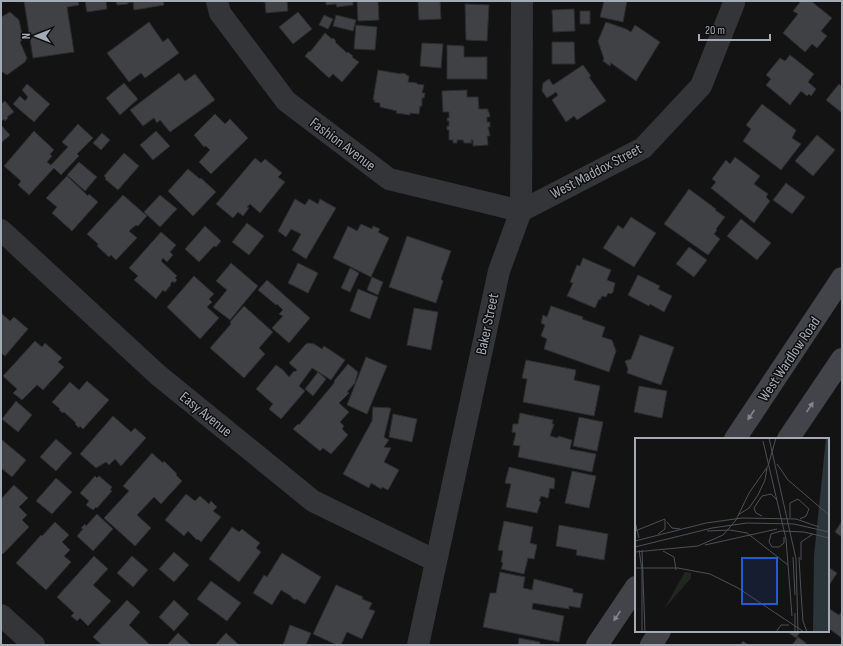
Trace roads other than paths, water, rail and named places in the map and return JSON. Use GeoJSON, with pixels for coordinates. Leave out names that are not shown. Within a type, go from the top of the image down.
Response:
{"type":"FeatureCollection","features":[{"type":"Feature","properties":{"kind":"main road","name":"West Wardlow Road"},"geometry":{"type":"LineString","coordinates":[[736,438],[842,278]]}},
{"type":"Feature","properties":{"kind":"main road"},"geometry":{"type":"LineString","coordinates":[[789,438],[842,359]]}},
{"type":"Feature","properties":{"kind":"main road"},"geometry":{"type":"LineString","coordinates":[[597,645],[635,588]]}},
{"type":"Feature","properties":{"kind":"main road"},"geometry":{"type":"LineString","coordinates":[[651,645],[659,632]]}},
{"type":"Feature","properties":{"kind":"street","name":"Fashion Avenue"},"geometry":{"type":"LineString","coordinates":[[218,1],[220,13],[286,101],[389,179],[521,211]]}},
{"type":"Feature","properties":{"kind":"street","name":"Baker Street"},"geometry":{"type":"LineString","coordinates":[[418,645],[499,271],[521,211],[522,1]]}},
{"type":"Feature","properties":{"kind":"street","name":"West Maddox Street"},"geometry":{"type":"LineString","coordinates":[[521,211],[643,148],[701,86],[734,1]]}},
{"type":"Feature","properties":{"kind":"street","name":"Easy Avenue"},"geometry":{"type":"LineString","coordinates":[[1,230],[158,375],[313,501],[436,561]]}},
{"type":"Feature","properties":{"kind":"street"},"geometry":{"type":"LineString","coordinates":[[1,615],[34,645]]}}]}
